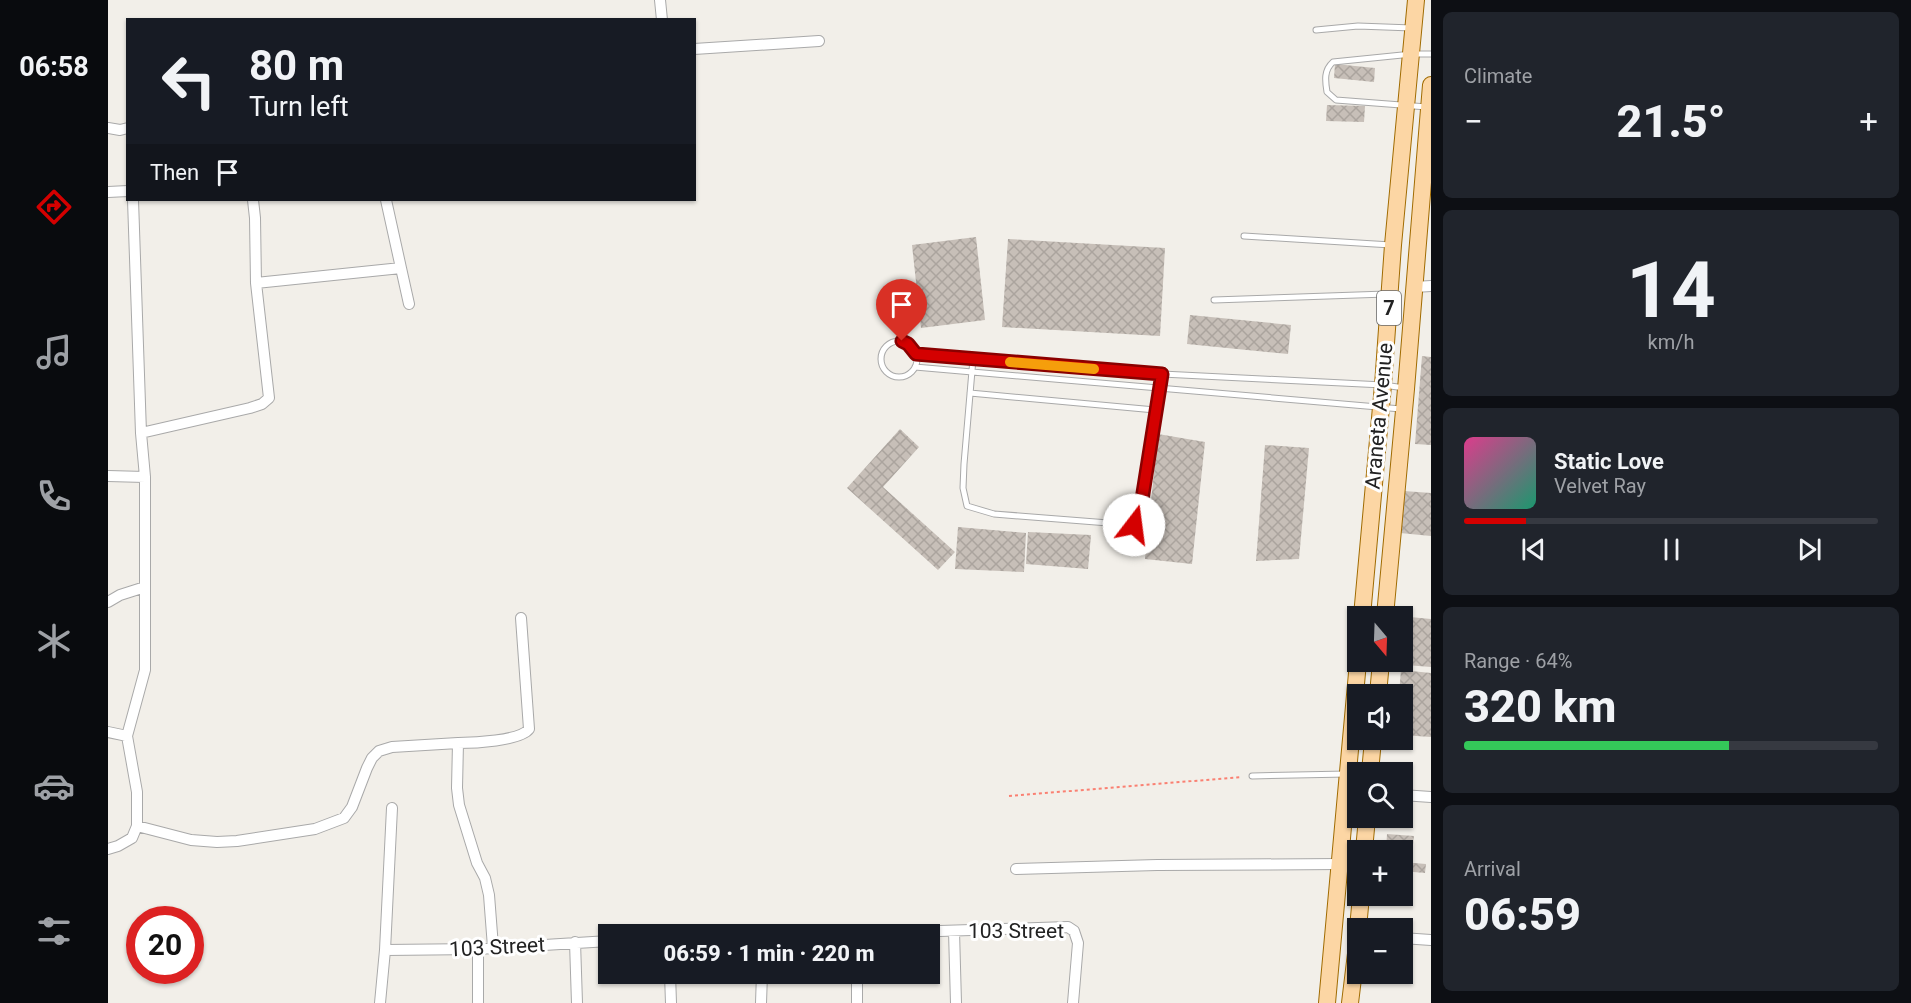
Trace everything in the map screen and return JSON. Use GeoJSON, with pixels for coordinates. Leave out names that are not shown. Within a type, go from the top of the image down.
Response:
{"type":"FeatureCollection","features":[{"type":"Feature","properties":{"kind":"main road","name":"Araneta Avenue"},"geometry":{"type":"LineString","coordinates":[[1363,606],[1416,0]]}},
{"type":"Feature","properties":{"kind":"main road","name":"Araneta Avenue"},"geometry":{"type":"LineString","coordinates":[[1386,606],[1410,338],[1423,287],[1431,85]]}},
{"type":"Feature","properties":{"kind":"main road"},"geometry":{"type":"LineString","coordinates":[[1386,336],[1410,338]]}},
{"type":"Feature","properties":{"kind":"main road"},"geometry":{"type":"LineString","coordinates":[[1352,762],[1357,672]]}},
{"type":"Feature","properties":{"kind":"main road"},"geometry":{"type":"LineString","coordinates":[[1327,1003],[1347,817]]}},
{"type":"Feature","properties":{"kind":"main road"},"geometry":{"type":"LineString","coordinates":[[1350,1003],[1352,984]]}},
{"type":"Feature","properties":{"kind":"street"},"geometry":{"type":"LineString","coordinates":[[660,0],[662,18]]}},
{"type":"Feature","properties":{"kind":"street"},"geometry":{"type":"LineString","coordinates":[[696,49],[819,41]]}},
{"type":"Feature","properties":{"kind":"street"},"geometry":{"type":"LineString","coordinates":[[108,128],[126,128]]}},
{"type":"Feature","properties":{"kind":"street"},"geometry":{"type":"LineString","coordinates":[[108,192],[126,191]]}},
{"type":"Feature","properties":{"kind":"street"},"geometry":{"type":"LineString","coordinates":[[108,849],[132,838],[137,826],[136,785],[127,736],[144,669],[145,477],[141,433],[133,201]]}},
{"type":"Feature","properties":{"kind":"street"},"geometry":{"type":"LineString","coordinates":[[141,433],[250,408],[262,404],[269,398],[256,283],[253,201]]}},
{"type":"Feature","properties":{"kind":"street"},"geometry":{"type":"LineString","coordinates":[[386,201],[409,304]]}},
{"type":"Feature","properties":{"kind":"street"},"geometry":{"type":"LineString","coordinates":[[256,283],[401,268]]}},
{"type":"Feature","properties":{"kind":"street"},"geometry":{"type":"LineString","coordinates":[[108,476],[145,477]]}},
{"type":"Feature","properties":{"kind":"street"},"geometry":{"type":"LineString","coordinates":[[108,602],[120,595],[145,587]]}},
{"type":"Feature","properties":{"kind":"street"},"geometry":{"type":"LineString","coordinates":[[137,826],[191,840],[217,842],[315,829],[344,818],[352,807],[372,758],[380,751],[392,747],[458,742],[477,743],[523,734],[529,729],[520,618]]}},
{"type":"Feature","properties":{"kind":"street"},"geometry":{"type":"LineString","coordinates":[[108,732],[127,736]]}},
{"type":"Feature","properties":{"kind":"street"},"geometry":{"type":"LineString","coordinates":[[458,742],[459,805],[477,863],[485,878],[489,895],[493,947]]}},
{"type":"Feature","properties":{"kind":"street"},"geometry":{"type":"LineString","coordinates":[[1413,796],[1431,798]]}},
{"type":"Feature","properties":{"kind":"street"},"geometry":{"type":"LineString","coordinates":[[380,1003],[392,808]]}},
{"type":"Feature","properties":{"kind":"street"},"geometry":{"type":"LineString","coordinates":[[1016,869],[1157,865],[1341,864]]}},
{"type":"Feature","properties":{"kind":"street","name":"103 Street"},"geometry":{"type":"LineString","coordinates":[[940,931],[1063,927],[1072,929],[1078,943],[1073,1003]]}},
{"type":"Feature","properties":{"kind":"street"},"geometry":{"type":"LineString","coordinates":[[954,931],[956,1003]]}},
{"type":"Feature","properties":{"kind":"street"},"geometry":{"type":"LineString","coordinates":[[1413,939],[1431,940]]}},
{"type":"Feature","properties":{"kind":"street","name":"103 Street"},"geometry":{"type":"LineString","coordinates":[[385,950],[478,949],[598,941]]}},
{"type":"Feature","properties":{"kind":"street"},"geometry":{"type":"LineString","coordinates":[[575,942],[577,1003]]}},
{"type":"Feature","properties":{"kind":"street"},"geometry":{"type":"LineString","coordinates":[[478,949],[478,1003]]}},
{"type":"Feature","properties":{"kind":"street"},"geometry":{"type":"LineString","coordinates":[[670,984],[671,1003]]}},
{"type":"Feature","properties":{"kind":"street"},"geometry":{"type":"LineString","coordinates":[[761,1003],[762,984]]}},
{"type":"Feature","properties":{"kind":"street"},"geometry":{"type":"LineString","coordinates":[[857,984],[857,1003]]}},
{"type":"Feature","properties":{"kind":"lane"},"geometry":{"type":"LineString","coordinates":[[1316,30],[1358,26],[1414,28]]}},
{"type":"Feature","properties":{"kind":"lane"},"geometry":{"type":"LineString","coordinates":[[1429,107],[1336,100],[1326,92],[1325,80],[1327,67],[1333,62],[1431,54]]}},
{"type":"Feature","properties":{"kind":"lane"},"geometry":{"type":"LineString","coordinates":[[1244,236],[1393,245]]}},
{"type":"Feature","properties":{"kind":"lane"},"geometry":{"type":"LineString","coordinates":[[1214,300],[1390,294]]}},
{"type":"Feature","properties":{"kind":"lane"},"geometry":{"type":"LineString","coordinates":[[902,341],[908,344],[916,354],[915,368],[903,377],[889,375],[880,362],[882,352],[888,344],[902,341]]}},
{"type":"Feature","properties":{"kind":"lane"},"geometry":{"type":"LineString","coordinates":[[916,354],[1103,370],[1383,385],[1406,389]]}},
{"type":"Feature","properties":{"kind":"lane"},"geometry":{"type":"LineString","coordinates":[[973,359],[963,488],[967,506],[982,512],[1004,515],[1134,525],[1140,512],[1162,374]]}},
{"type":"Feature","properties":{"kind":"lane"},"geometry":{"type":"LineString","coordinates":[[1065,380],[1066,367]]}},
{"type":"Feature","properties":{"kind":"lane"},"geometry":{"type":"LineString","coordinates":[[915,368],[1404,409]]}},
{"type":"Feature","properties":{"kind":"lane"},"geometry":{"type":"LineString","coordinates":[[1101,383],[1103,370]]}},
{"type":"Feature","properties":{"kind":"lane"},"geometry":{"type":"LineString","coordinates":[[1212,392],[1213,377]]}},
{"type":"Feature","properties":{"kind":"lane"},"geometry":{"type":"LineString","coordinates":[[970,393],[1155,410]]}},
{"type":"Feature","properties":{"kind":"lane"},"geometry":{"type":"LineString","coordinates":[[1252,776],[1347,785]]}},
{"type":"Feature","properties":{"kind":"path"},"geometry":{"type":"LineString","coordinates":[[1009,796],[1252,776]]}},
{"type":"Feature","properties":{"kind":"building"},"geometry":{"type":"Polygon","coordinates":[[[1335,64],[1375,68],[1374,82],[1334,78],[1335,64]]]}},
{"type":"Feature","properties":{"kind":"building"},"geometry":{"type":"Polygon","coordinates":[[[1327,105],[1365,106],[1364,122],[1326,121],[1327,105]]]}},
{"type":"Feature","properties":{"kind":"building"},"geometry":{"type":"Polygon","coordinates":[[[976,237],[985,320],[921,328],[912,245],[976,237]]]}},
{"type":"Feature","properties":{"kind":"building"},"geometry":{"type":"Polygon","coordinates":[[[1008,239],[1165,248],[1160,336],[1002,327],[1008,239]]]}},
{"type":"Feature","properties":{"kind":"building"},"geometry":{"type":"Polygon","coordinates":[[[1190,315],[1291,325],[1288,354],[1187,344],[1190,315]]]}},
{"type":"Feature","properties":{"kind":"building"},"geometry":{"type":"Polygon","coordinates":[[[1422,356],[1431,357],[1431,445],[1415,444],[1422,356]]]}},
{"type":"Feature","properties":{"kind":"building"},"geometry":{"type":"Polygon","coordinates":[[[900,429],[919,447],[883,487],[955,552],[938,570],[847,488],[900,429]]]}},
{"type":"Feature","properties":{"kind":"building"},"geometry":{"type":"Polygon","coordinates":[[[1158,434],[1205,442],[1192,564],[1145,559],[1158,434]]]}},
{"type":"Feature","properties":{"kind":"building"},"geometry":{"type":"Polygon","coordinates":[[[1265,445],[1309,448],[1299,559],[1256,561],[1265,445]]]}},
{"type":"Feature","properties":{"kind":"building"},"geometry":{"type":"Polygon","coordinates":[[[1404,491],[1431,493],[1431,536],[1400,533],[1404,491]]]}},
{"type":"Feature","properties":{"kind":"building"},"geometry":{"type":"Polygon","coordinates":[[[958,527],[1026,533],[1024,572],[955,569],[958,527]]]}},
{"type":"Feature","properties":{"kind":"building"},"geometry":{"type":"Polygon","coordinates":[[[1028,532],[1091,535],[1088,569],[1026,564],[1028,532]]]}},
{"type":"Feature","properties":{"kind":"building"},"geometry":{"type":"Polygon","coordinates":[[[1413,617],[1431,619],[1431,667],[1413,666],[1413,617]]]}},
{"type":"Feature","properties":{"kind":"building"},"geometry":{"type":"Polygon","coordinates":[[[1401,672],[1431,673],[1431,737],[1413,736],[1413,684],[1400,684],[1401,672]]]}},
{"type":"Feature","properties":{"kind":"building"},"geometry":{"type":"Polygon","coordinates":[[[1387,834],[1414,836],[1413,845],[1413,840],[1387,840],[1387,834]]]}},
{"type":"Feature","properties":{"kind":"building"},"geometry":{"type":"Polygon","coordinates":[[[1413,863],[1426,864],[1425,873],[1413,872],[1413,863]]]}},
{"type":"Feature","properties":{"kind":"slow traffic"},"geometry":{"type":"LineString","coordinates":[[1010,362],[1094,369]]}},
{"type":"Feature","properties":{"kind":"route"},"geometry":{"type":"LineString","coordinates":[[902,341],[913,348],[916,354],[1162,374],[1140,512],[1134,525]]}}]}
